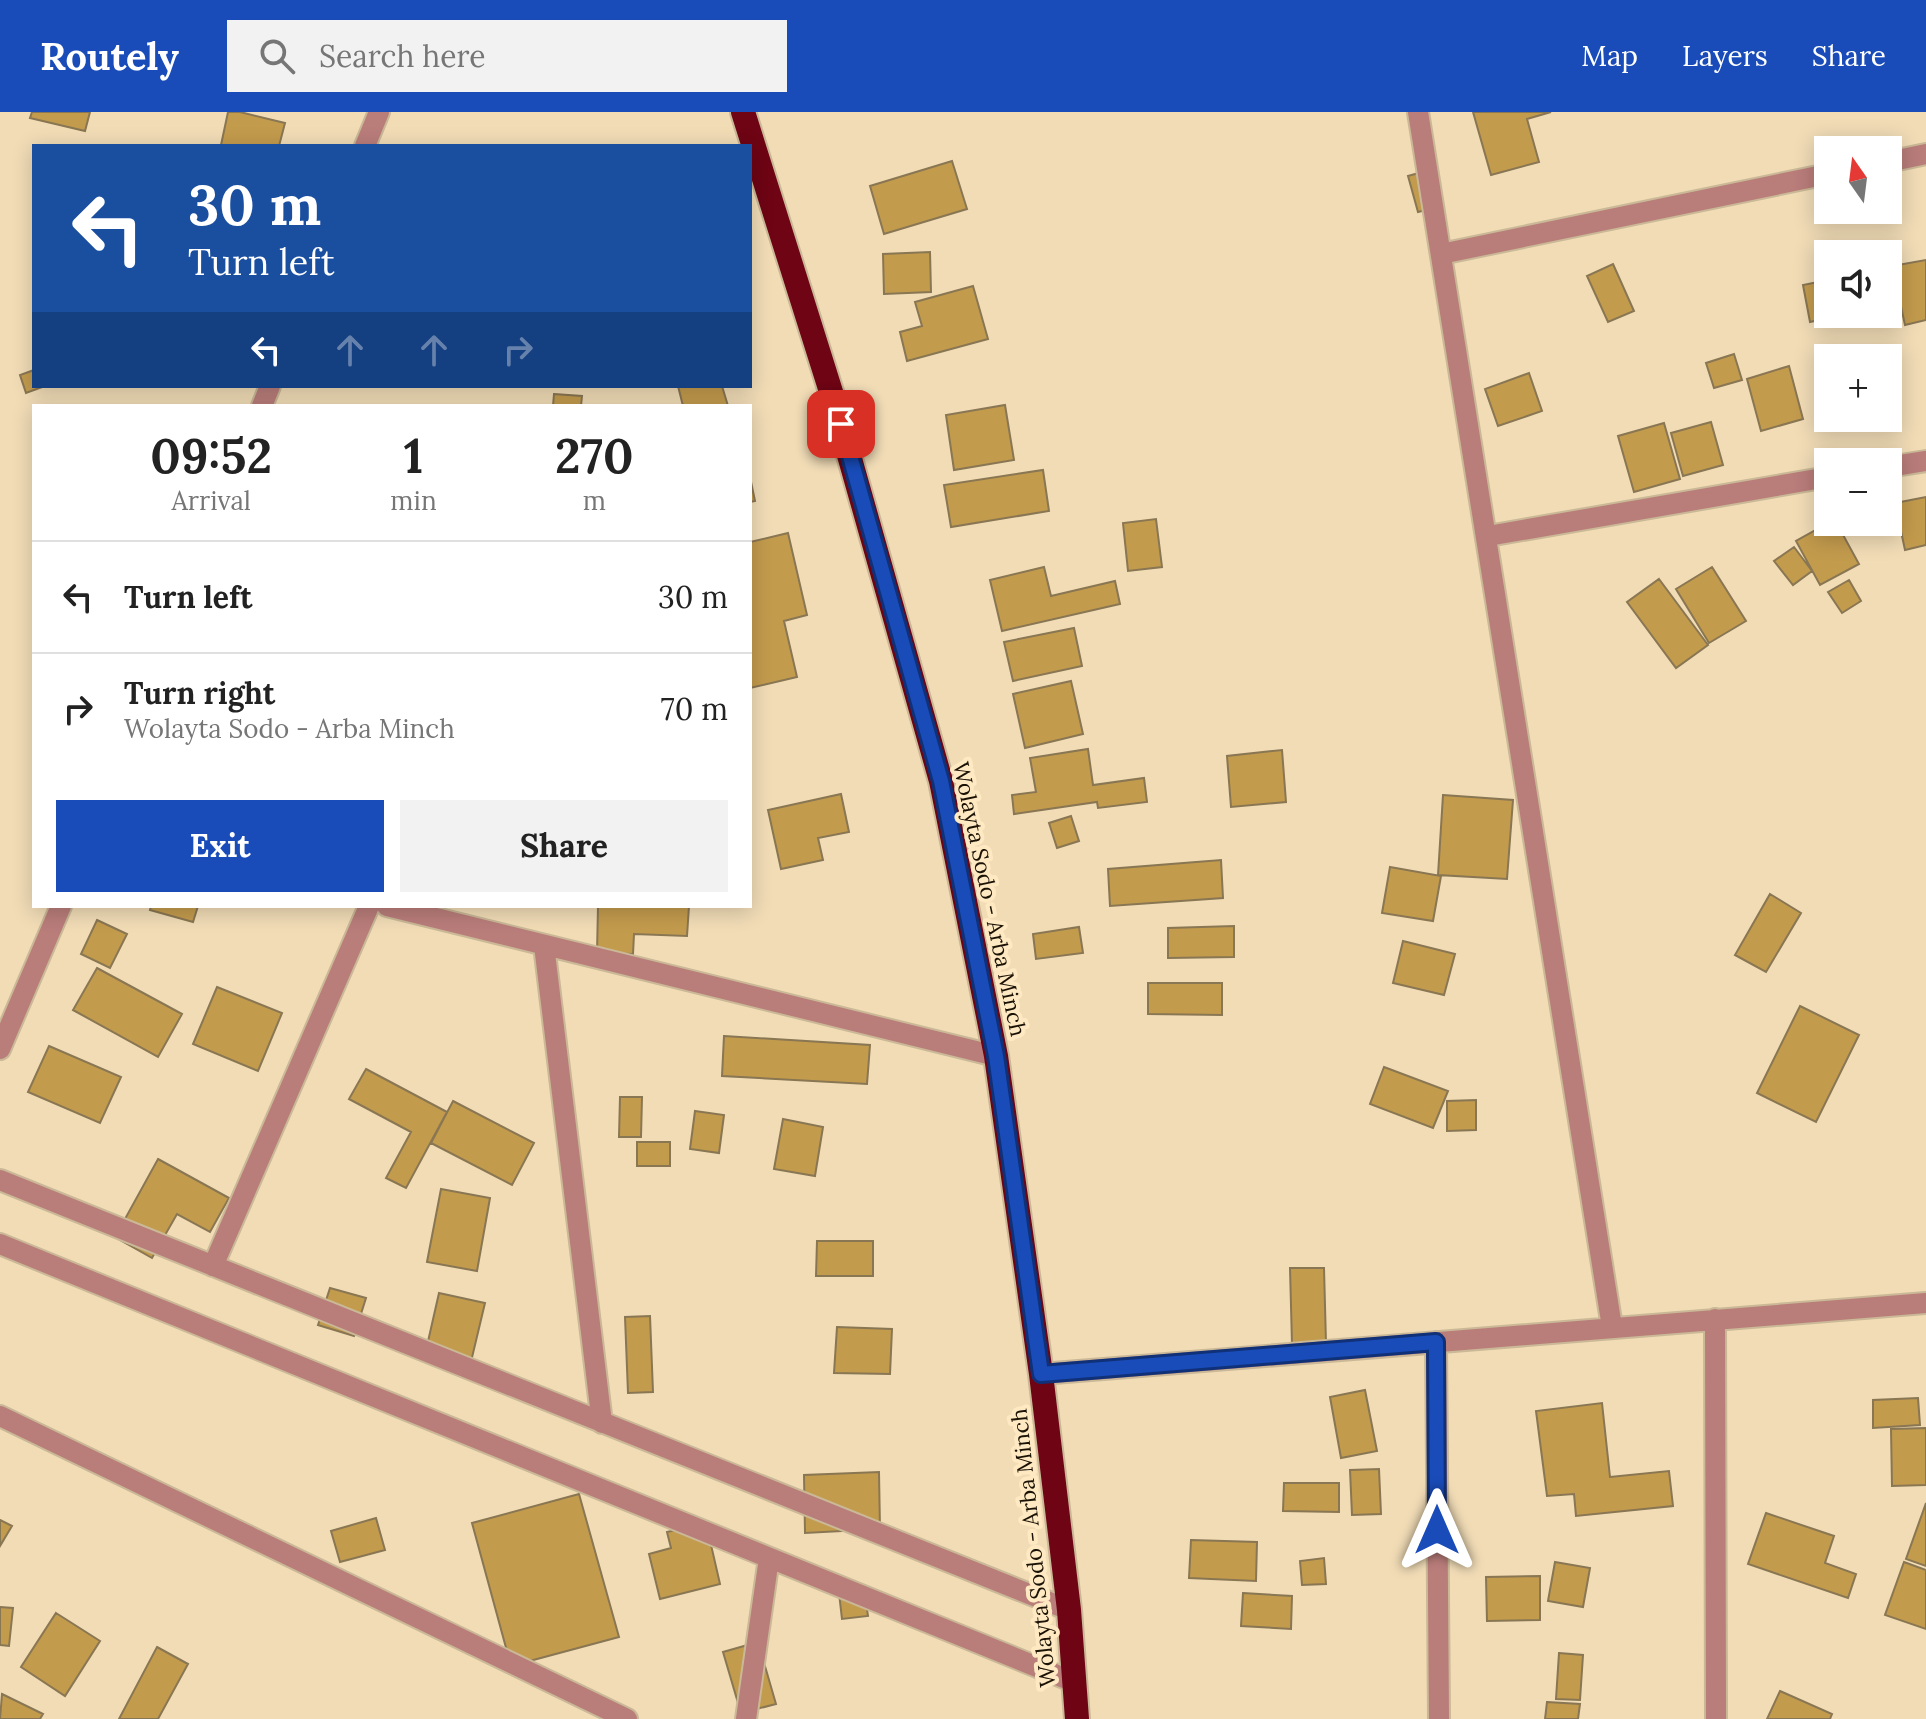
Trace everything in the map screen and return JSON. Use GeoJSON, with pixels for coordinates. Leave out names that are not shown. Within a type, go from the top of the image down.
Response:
{"type":"FeatureCollection","features":[{"type":"Feature","properties":{"kind":"highway","name":"Wolayta Sodo - Arba Minch"},"geometry":{"type":"LineString","coordinates":[[743,112],[832,395],[941,781],[996,1056],[1041,1374],[1069,1610],[1077,1719]]}},
{"type":"Feature","properties":{"kind":"street"},"geometry":{"type":"LineString","coordinates":[[366,144],[379,112]]}},
{"type":"Feature","properties":{"kind":"street"},"geometry":{"type":"LineString","coordinates":[[1418,112],[1612,1327]]}},
{"type":"Feature","properties":{"kind":"street"},"geometry":{"type":"LineString","coordinates":[[1902,159],[1926,154]]}},
{"type":"Feature","properties":{"kind":"street"},"geometry":{"type":"LineString","coordinates":[[1441,254],[1814,177]]}},
{"type":"Feature","properties":{"kind":"street"},"geometry":{"type":"LineString","coordinates":[[1902,465],[1926,461]]}},
{"type":"Feature","properties":{"kind":"street"},"geometry":{"type":"LineString","coordinates":[[1488,536],[1814,479]]}},
{"type":"Feature","properties":{"kind":"street"},"geometry":{"type":"LineString","coordinates":[[0,1049],[60,908]]}},
{"type":"Feature","properties":{"kind":"street"},"geometry":{"type":"LineString","coordinates":[[213,1266],[368,908]]}},
{"type":"Feature","properties":{"kind":"street"},"geometry":{"type":"LineString","coordinates":[[395,908],[996,1056]]}},
{"type":"Feature","properties":{"kind":"street"},"geometry":{"type":"LineString","coordinates":[[544,945],[602,1423]]}},
{"type":"Feature","properties":{"kind":"street"},"geometry":{"type":"LineString","coordinates":[[0,1180],[1069,1610]]}},
{"type":"Feature","properties":{"kind":"street"},"geometry":{"type":"LineString","coordinates":[[0,1244],[1074,1682]]}},
{"type":"Feature","properties":{"kind":"street"},"geometry":{"type":"LineString","coordinates":[[1041,1374],[1926,1303]]}},
{"type":"Feature","properties":{"kind":"street"},"geometry":{"type":"LineString","coordinates":[[1715,1319],[1716,1719]]}},
{"type":"Feature","properties":{"kind":"street"},"geometry":{"type":"LineString","coordinates":[[1436,1342],[1439,1719]]}},
{"type":"Feature","properties":{"kind":"street"},"geometry":{"type":"LineString","coordinates":[[0,1416],[627,1719]]}},
{"type":"Feature","properties":{"kind":"street"},"geometry":{"type":"LineString","coordinates":[[746,1719],[769,1558]]}},
{"type":"Feature","properties":{"kind":"building"},"geometry":{"type":"Polygon","coordinates":[[[32,112],[90,112],[85,131],[30,118],[32,112]]]}},
{"type":"Feature","properties":{"kind":"building"},"geometry":{"type":"Polygon","coordinates":[[[228,112],[285,123],[280,144],[221,144],[228,112]]]}},
{"type":"Feature","properties":{"kind":"building"},"geometry":{"type":"Polygon","coordinates":[[[1473,112],[1551,112],[1527,119],[1539,162],[1491,175],[1473,112]]]}},
{"type":"Feature","properties":{"kind":"building"},"geometry":{"type":"Polygon","coordinates":[[[952,161],[967,209],[884,234],[870,186],[952,161]]]}},
{"type":"Feature","properties":{"kind":"building"},"geometry":{"type":"Polygon","coordinates":[[[1433,169],[1443,206],[1418,212],[1408,176],[1433,169]]]}},
{"type":"Feature","properties":{"kind":"building"},"geometry":{"type":"Polygon","coordinates":[[[930,252],[931,292],[884,294],[883,254],[930,252]]]}},
{"type":"Feature","properties":{"kind":"building"},"geometry":{"type":"Polygon","coordinates":[[[1926,260],[1926,320],[1905,325],[1902,311],[1902,264],[1926,260]]]}},
{"type":"Feature","properties":{"kind":"building"},"geometry":{"type":"Polygon","coordinates":[[[1613,264],[1634,311],[1608,322],[1587,276],[1613,264]]]}},
{"type":"Feature","properties":{"kind":"building"},"geometry":{"type":"Polygon","coordinates":[[[1814,283],[1814,321],[1810,322],[1803,285],[1814,283]]]}},
{"type":"Feature","properties":{"kind":"building"},"geometry":{"type":"Polygon","coordinates":[[[973,286],[988,339],[907,361],[900,332],[922,326],[915,302],[973,286]]]}},
{"type":"Feature","properties":{"kind":"building"},"geometry":{"type":"Polygon","coordinates":[[[1734,354],[1742,380],[1714,388],[1706,363],[1734,354]]]}},
{"type":"Feature","properties":{"kind":"building"},"geometry":{"type":"Polygon","coordinates":[[[1789,366],[1803,419],[1761,431],[1747,379],[1789,366]]]}},
{"type":"Feature","properties":{"kind":"building"},"geometry":{"type":"Polygon","coordinates":[[[32,371],[32,388],[40,388],[26,393],[20,375],[32,371]]]}},
{"type":"Feature","properties":{"kind":"building"},"geometry":{"type":"Polygon","coordinates":[[[1529,373],[1542,411],[1498,426],[1485,389],[1529,373]]]}},
{"type":"Feature","properties":{"kind":"building"},"geometry":{"type":"Polygon","coordinates":[[[678,388],[723,388],[727,404],[682,404],[678,388]]]}},
{"type":"Feature","properties":{"kind":"building"},"geometry":{"type":"Polygon","coordinates":[[[554,394],[582,396],[581,404],[553,404],[554,394]]]}},
{"type":"Feature","properties":{"kind":"building"},"geometry":{"type":"Polygon","coordinates":[[[1005,405],[1014,460],[954,470],[946,415],[1005,405]]]}},
{"type":"Feature","properties":{"kind":"building"},"geometry":{"type":"Polygon","coordinates":[[[1711,422],[1723,465],[1683,476],[1671,433],[1711,422]]]}},
{"type":"Feature","properties":{"kind":"building"},"geometry":{"type":"Polygon","coordinates":[[[1664,423],[1680,479],[1634,492],[1618,436],[1664,423]]]}},
{"type":"Feature","properties":{"kind":"building"},"geometry":{"type":"Polygon","coordinates":[[[1043,470],[1049,511],[951,527],[944,485],[1043,470]]]}},
{"type":"Feature","properties":{"kind":"building"},"geometry":{"type":"Polygon","coordinates":[[[1926,497],[1926,545],[1905,550],[1902,502],[1926,497]]]}},
{"type":"Feature","properties":{"kind":"building"},"geometry":{"type":"Polygon","coordinates":[[[1156,519],[1162,567],[1128,571],[1123,523],[1156,519]]]}},
{"type":"Feature","properties":{"kind":"building"},"geometry":{"type":"Polygon","coordinates":[[[1814,531],[1814,536],[1844,536],[1859,564],[1820,585],[1796,541],[1814,531]]]}},
{"type":"Feature","properties":{"kind":"building"},"geometry":{"type":"Polygon","coordinates":[[[788,533],[807,615],[784,621],[797,677],[752,688],[752,542],[788,533]]]}},
{"type":"Feature","properties":{"kind":"building"},"geometry":{"type":"Polygon","coordinates":[[[1794,547],[1812,571],[1793,585],[1774,561],[1794,547]]]}},
{"type":"Feature","properties":{"kind":"building"},"geometry":{"type":"Polygon","coordinates":[[[1044,567],[1051,596],[1115,581],[1120,604],[1002,631],[990,580],[1044,567]]]}},
{"type":"Feature","properties":{"kind":"building"},"geometry":{"type":"Polygon","coordinates":[[[1712,567],[1746,621],[1709,643],[1676,589],[1712,567]]]}},
{"type":"Feature","properties":{"kind":"building"},"geometry":{"type":"Polygon","coordinates":[[[1659,579],[1708,645],[1676,668],[1627,602],[1659,579]]]}},
{"type":"Feature","properties":{"kind":"building"},"geometry":{"type":"Polygon","coordinates":[[[1849,580],[1861,601],[1842,613],[1828,592],[1849,580]]]}},
{"type":"Feature","properties":{"kind":"building"},"geometry":{"type":"Polygon","coordinates":[[[1074,628],[1082,666],[1013,681],[1004,642],[1074,628]]]}},
{"type":"Feature","properties":{"kind":"building"},"geometry":{"type":"Polygon","coordinates":[[[1071,681],[1083,734],[1025,748],[1013,694],[1071,681]]]}},
{"type":"Feature","properties":{"kind":"building"},"geometry":{"type":"Polygon","coordinates":[[[1088,749],[1093,785],[1144,778],[1147,802],[1098,808],[1097,802],[1014,814],[1012,795],[1036,792],[1030,758],[1088,749]]]}},
{"type":"Feature","properties":{"kind":"building"},"geometry":{"type":"Polygon","coordinates":[[[1282,750],[1286,802],[1231,807],[1227,756],[1282,750]]]}},
{"type":"Feature","properties":{"kind":"building"},"geometry":{"type":"Polygon","coordinates":[[[841,794],[849,832],[818,838],[823,860],[781,869],[768,810],[841,794]]]}},
{"type":"Feature","properties":{"kind":"building"},"geometry":{"type":"Polygon","coordinates":[[[1443,795],[1513,800],[1507,879],[1438,875],[1443,795]]]}},
{"type":"Feature","properties":{"kind":"building"},"geometry":{"type":"Polygon","coordinates":[[[1071,816],[1079,841],[1057,848],[1049,823],[1071,816]]]}},
{"type":"Feature","properties":{"kind":"building"},"geometry":{"type":"Polygon","coordinates":[[[1221,860],[1223,898],[1110,906],[1108,869],[1221,860]]]}},
{"type":"Feature","properties":{"kind":"building"},"geometry":{"type":"Polygon","coordinates":[[[1390,867],[1441,876],[1433,921],[1382,913],[1390,867]]]}},
{"type":"Feature","properties":{"kind":"building"},"geometry":{"type":"Polygon","coordinates":[[[1770,894],[1801,913],[1766,972],[1735,955],[1770,894]]]}},
{"type":"Feature","properties":{"kind":"building"},"geometry":{"type":"Polygon","coordinates":[[[150,908],[197,908],[193,922],[150,908]]]}},
{"type":"Feature","properties":{"kind":"building"},"geometry":{"type":"Polygon","coordinates":[[[598,908],[689,908],[687,936],[634,934],[633,954],[597,953],[598,908]]]}},
{"type":"Feature","properties":{"kind":"building"},"geometry":{"type":"Polygon","coordinates":[[[97,920],[127,934],[110,968],[81,954],[97,920]]]}},
{"type":"Feature","properties":{"kind":"building"},"geometry":{"type":"Polygon","coordinates":[[[1234,926],[1234,957],[1168,958],[1168,928],[1234,926]]]}},
{"type":"Feature","properties":{"kind":"building"},"geometry":{"type":"Polygon","coordinates":[[[1079,927],[1083,953],[1036,959],[1033,934],[1079,927]]]}},
{"type":"Feature","properties":{"kind":"building"},"geometry":{"type":"Polygon","coordinates":[[[1403,941],[1455,954],[1444,995],[1393,983],[1403,941]]]}},
{"type":"Feature","properties":{"kind":"building"},"geometry":{"type":"Polygon","coordinates":[[[97,968],[182,1014],[158,1057],[73,1010],[97,968]]]}},
{"type":"Feature","properties":{"kind":"building"},"geometry":{"type":"Polygon","coordinates":[[[1148,983],[1222,983],[1222,1015],[1148,1014],[1148,983]]]}},
{"type":"Feature","properties":{"kind":"building"},"geometry":{"type":"Polygon","coordinates":[[[217,987],[282,1013],[258,1071],[193,1044],[217,987]]]}},
{"type":"Feature","properties":{"kind":"building"},"geometry":{"type":"Polygon","coordinates":[[[1800,1006],[1859,1035],[1816,1122],[1757,1093],[1800,1006]]]}},
{"type":"Feature","properties":{"kind":"building"},"geometry":{"type":"Polygon","coordinates":[[[724,1036],[870,1045],[867,1084],[722,1076],[724,1036]]]}},
{"type":"Feature","properties":{"kind":"building"},"geometry":{"type":"Polygon","coordinates":[[[49,1046],[121,1077],[100,1123],[28,1092],[49,1046]]]}},
{"type":"Feature","properties":{"kind":"building"},"geometry":{"type":"Polygon","coordinates":[[[1384,1067],[1448,1091],[1433,1128],[1370,1104],[1384,1067]]]}},
{"type":"Feature","properties":{"kind":"building"},"geometry":{"type":"Polygon","coordinates":[[[366,1069],[447,1112],[406,1188],[386,1178],[411,1132],[349,1099],[366,1069]]]}},
{"type":"Feature","properties":{"kind":"building"},"geometry":{"type":"Polygon","coordinates":[[[620,1097],[642,1097],[641,1137],[619,1137],[620,1097]]]}},
{"type":"Feature","properties":{"kind":"building"},"geometry":{"type":"Polygon","coordinates":[[[1476,1100],[1476,1130],[1447,1131],[1447,1101],[1476,1100]]]}},
{"type":"Feature","properties":{"kind":"building"},"geometry":{"type":"Polygon","coordinates":[[[453,1101],[534,1143],[512,1185],[431,1143],[453,1101]]]}},
{"type":"Feature","properties":{"kind":"building"},"geometry":{"type":"Polygon","coordinates":[[[695,1111],[724,1115],[719,1153],[690,1149],[695,1111]]]}},
{"type":"Feature","properties":{"kind":"building"},"geometry":{"type":"Polygon","coordinates":[[[783,1119],[823,1127],[815,1176],[774,1169],[783,1119]]]}},
{"type":"Feature","properties":{"kind":"building"},"geometry":{"type":"Polygon","coordinates":[[[637,1142],[670,1142],[670,1166],[637,1166],[637,1142]]]}},
{"type":"Feature","properties":{"kind":"building"},"geometry":{"type":"Polygon","coordinates":[[[158,1159],[229,1198],[210,1232],[177,1214],[152,1258],[115,1237],[158,1159]]]}},
{"type":"Feature","properties":{"kind":"building"},"geometry":{"type":"Polygon","coordinates":[[[441,1189],[490,1198],[477,1271],[427,1262],[441,1189]]]}},
{"type":"Feature","properties":{"kind":"building"},"geometry":{"type":"Polygon","coordinates":[[[817,1241],[873,1241],[873,1276],[816,1276],[817,1241]]]}},
{"type":"Feature","properties":{"kind":"building"},"geometry":{"type":"Polygon","coordinates":[[[1290,1268],[1324,1268],[1326,1343],[1292,1344],[1290,1268]]]}},
{"type":"Feature","properties":{"kind":"building"},"geometry":{"type":"Polygon","coordinates":[[[330,1288],[366,1298],[354,1336],[318,1325],[330,1288]]]}},
{"type":"Feature","properties":{"kind":"building"},"geometry":{"type":"Polygon","coordinates":[[[439,1293],[485,1303],[469,1370],[424,1359],[439,1293]]]}},
{"type":"Feature","properties":{"kind":"building"},"geometry":{"type":"Polygon","coordinates":[[[650,1316],[653,1392],[628,1393],[625,1317],[650,1316]]]}},
{"type":"Feature","properties":{"kind":"building"},"geometry":{"type":"Polygon","coordinates":[[[837,1327],[892,1329],[890,1374],[834,1373],[837,1327]]]}},
{"type":"Feature","properties":{"kind":"building"},"geometry":{"type":"Polygon","coordinates":[[[1365,1390],[1377,1451],[1341,1458],[1330,1397],[1365,1390]]]}},
{"type":"Feature","properties":{"kind":"building"},"geometry":{"type":"Polygon","coordinates":[[[1918,1398],[1920,1425],[1873,1428],[1873,1400],[1918,1398]]]}},
{"type":"Feature","properties":{"kind":"building"},"geometry":{"type":"Polygon","coordinates":[[[1602,1403],[1610,1477],[1669,1471],[1673,1506],[1576,1516],[1574,1494],[1547,1496],[1536,1411],[1602,1403]]]}},
{"type":"Feature","properties":{"kind":"building"},"geometry":{"type":"Polygon","coordinates":[[[1926,1428],[1926,1485],[1892,1486],[1891,1429],[1926,1428]]]}},
{"type":"Feature","properties":{"kind":"building"},"geometry":{"type":"Polygon","coordinates":[[[1379,1469],[1381,1514],[1352,1515],[1350,1470],[1379,1469]]]}},
{"type":"Feature","properties":{"kind":"building"},"geometry":{"type":"Polygon","coordinates":[[[879,1472],[880,1529],[805,1533],[804,1475],[879,1472]]]}},
{"type":"Feature","properties":{"kind":"building"},"geometry":{"type":"Polygon","coordinates":[[[1284,1483],[1339,1483],[1339,1512],[1283,1511],[1284,1483]]]}},
{"type":"Feature","properties":{"kind":"building"},"geometry":{"type":"Polygon","coordinates":[[[579,1494],[619,1637],[511,1666],[472,1523],[579,1494]]]}},
{"type":"Feature","properties":{"kind":"building"},"geometry":{"type":"Polygon","coordinates":[[[1926,1503],[1926,1566],[1906,1559],[1926,1503]]]}},
{"type":"Feature","properties":{"kind":"building"},"geometry":{"type":"Polygon","coordinates":[[[1766,1513],[1834,1536],[1825,1563],[1856,1574],[1848,1598],[1748,1564],[1766,1513]]]}},
{"type":"Feature","properties":{"kind":"building"},"geometry":{"type":"Polygon","coordinates":[[[376,1518],[385,1550],[340,1562],[331,1531],[376,1518]]]}},
{"type":"Feature","properties":{"kind":"building"},"geometry":{"type":"Polygon","coordinates":[[[0,1520],[12,1526],[0,1546],[0,1520]]]}},
{"type":"Feature","properties":{"kind":"building"},"geometry":{"type":"Polygon","coordinates":[[[706,1523],[720,1584],[660,1599],[649,1554],[671,1548],[667,1532],[706,1523]]]}},
{"type":"Feature","properties":{"kind":"building"},"geometry":{"type":"Polygon","coordinates":[[[1191,1540],[1257,1542],[1256,1581],[1189,1578],[1191,1540]]]}},
{"type":"Feature","properties":{"kind":"building"},"geometry":{"type":"Polygon","coordinates":[[[1324,1558],[1326,1584],[1302,1585],[1300,1561],[1324,1558]]]}},
{"type":"Feature","properties":{"kind":"building"},"geometry":{"type":"Polygon","coordinates":[[[1555,1562],[1590,1568],[1583,1607],[1548,1601],[1555,1562]]]}},
{"type":"Feature","properties":{"kind":"building"},"geometry":{"type":"Polygon","coordinates":[[[1904,1562],[1926,1570],[1926,1629],[1885,1615],[1904,1562]]]}},
{"type":"Feature","properties":{"kind":"building"},"geometry":{"type":"Polygon","coordinates":[[[1540,1576],[1540,1620],[1487,1621],[1486,1577],[1540,1576]]]}},
{"type":"Feature","properties":{"kind":"building"},"geometry":{"type":"Polygon","coordinates":[[[864,1590],[868,1616],[842,1619],[839,1593],[864,1590]]]}},
{"type":"Feature","properties":{"kind":"building"},"geometry":{"type":"Polygon","coordinates":[[[1243,1593],[1292,1596],[1291,1629],[1241,1626],[1243,1593]]]}},
{"type":"Feature","properties":{"kind":"building"},"geometry":{"type":"Polygon","coordinates":[[[0,1607],[13,1608],[9,1646],[0,1645],[0,1607]]]}},
{"type":"Feature","properties":{"kind":"building"},"geometry":{"type":"Polygon","coordinates":[[[56,1613],[100,1641],[65,1696],[21,1667],[56,1613]]]}},
{"type":"Feature","properties":{"kind":"building"},"geometry":{"type":"Polygon","coordinates":[[[758,1642],[776,1704],[741,1713],[723,1652],[758,1642]]]}},
{"type":"Feature","properties":{"kind":"building"},"geometry":{"type":"Polygon","coordinates":[[[157,1647],[188,1664],[158,1719],[119,1719],[157,1647]]]}},
{"type":"Feature","properties":{"kind":"building"},"geometry":{"type":"Polygon","coordinates":[[[1559,1653],[1583,1655],[1580,1700],[1556,1699],[1559,1653]]]}},
{"type":"Feature","properties":{"kind":"building"},"geometry":{"type":"Polygon","coordinates":[[[1780,1691],[1832,1714],[1830,1719],[1767,1719],[1780,1691]]]}},
{"type":"Feature","properties":{"kind":"building"},"geometry":{"type":"Polygon","coordinates":[[[2,1694],[43,1714],[40,1719],[0,1719],[2,1694]]]}},
{"type":"Feature","properties":{"kind":"building"},"geometry":{"type":"Polygon","coordinates":[[[1547,1702],[1580,1704],[1578,1719],[1545,1719],[1547,1702]]]}},
{"type":"Feature","properties":{"kind":"route"},"geometry":{"type":"LineString","coordinates":[[841,424],[941,781],[996,1056],[1041,1374],[1436,1342],[1437,1530]]}}]}
